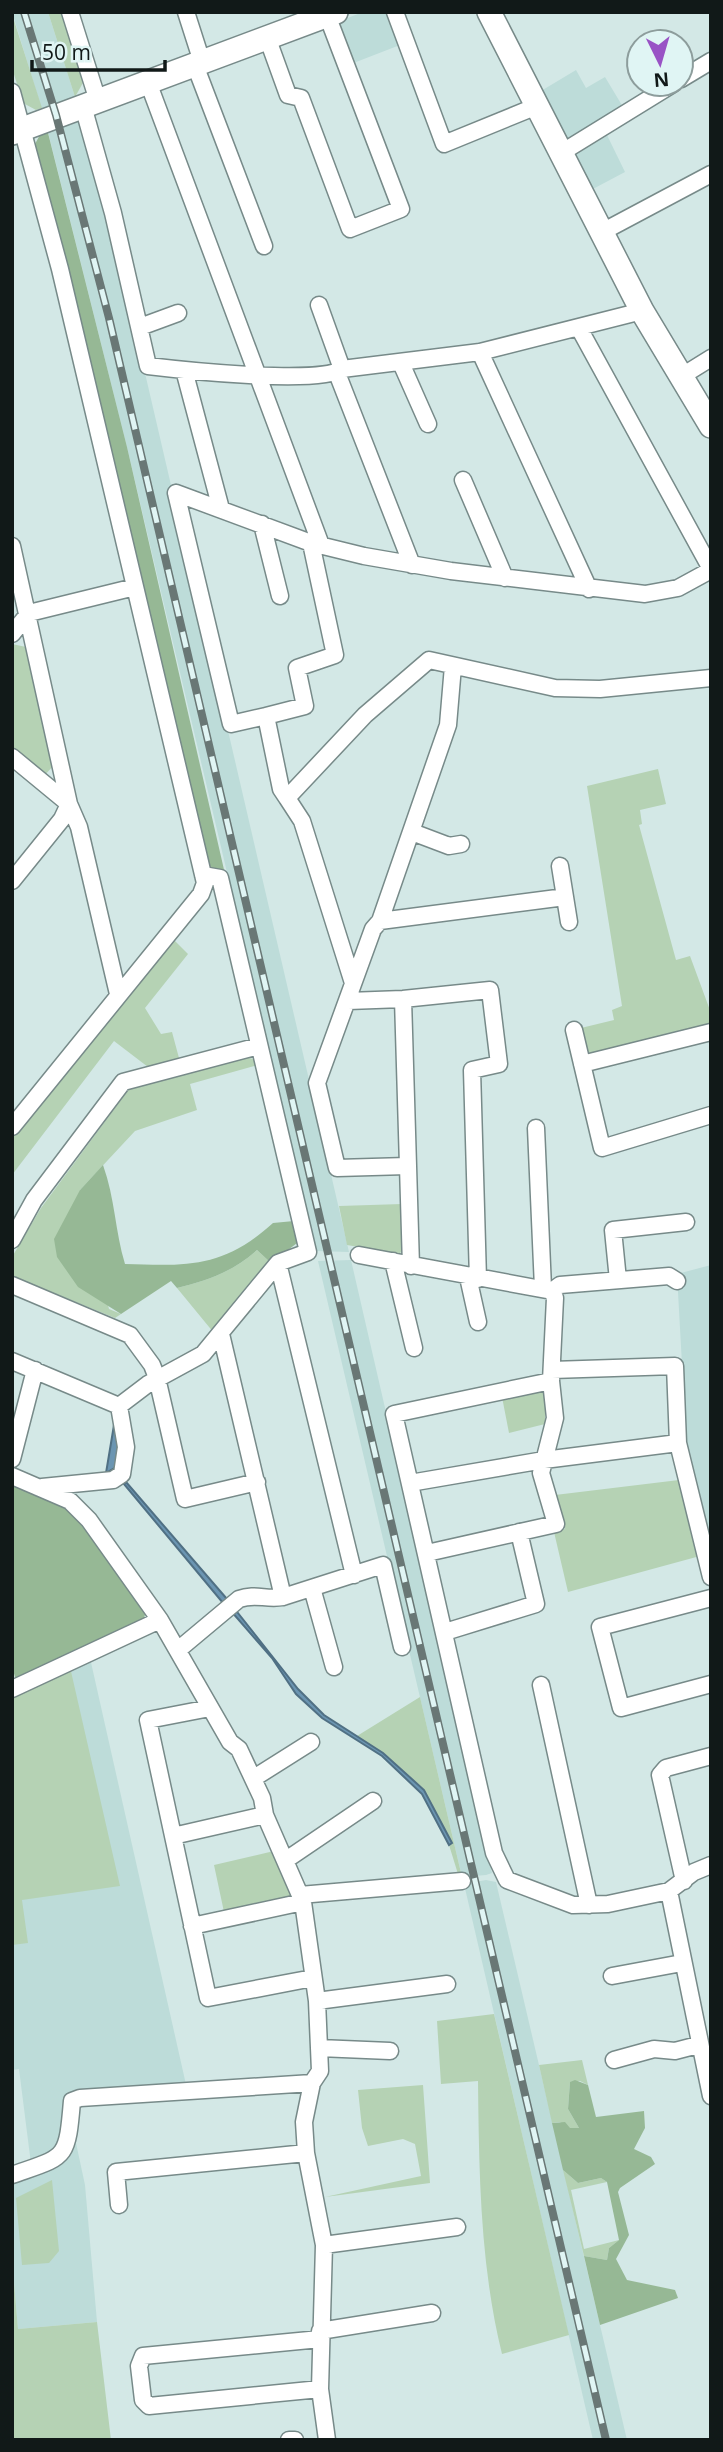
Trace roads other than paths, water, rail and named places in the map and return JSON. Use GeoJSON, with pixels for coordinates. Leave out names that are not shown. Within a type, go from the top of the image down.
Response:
{"type":"FeatureCollection","features":[{"type":"Feature","properties":{"kind":"street"},"geometry":{"type":"LineString","coordinates":[[70,12],[148,366],[260,374],[340,371],[480,352],[642,311]]}},
{"type":"Feature","properties":{"kind":"street"},"geometry":{"type":"LineString","coordinates":[[186,12],[198,64],[264,246]]}},
{"type":"Feature","properties":{"kind":"street"},"geometry":{"type":"LineString","coordinates":[[395,12],[444,144],[537,106]]}},
{"type":"Feature","properties":{"kind":"street"},"geometry":{"type":"LineString","coordinates":[[489,12],[642,311],[711,426]]}},
{"type":"Feature","properties":{"kind":"street"},"geometry":{"type":"LineString","coordinates":[[18,131],[267,37],[301,18],[332,14],[401,209],[350,229],[301,98],[288,94],[267,37]]}},
{"type":"Feature","properties":{"kind":"street"},"geometry":{"type":"LineString","coordinates":[[695,71],[711,61]]}},
{"type":"Feature","properties":{"kind":"street"},"geometry":{"type":"LineString","coordinates":[[148,82],[260,374],[316,544],[335,656],[297,668],[305,706],[231,724],[176,493],[316,544],[412,565],[645,594],[678,588],[711,569],[579,328]]}},
{"type":"Feature","properties":{"kind":"street"},"geometry":{"type":"LineString","coordinates":[[12,92],[18,131],[58,258],[203,875],[201,894],[12,1127]]}},
{"type":"Feature","properties":{"kind":"street"},"geometry":{"type":"LineString","coordinates":[[561,153],[650,98]]}},
{"type":"Feature","properties":{"kind":"street"},"geometry":{"type":"LineString","coordinates":[[602,232],[711,174]]}},
{"type":"Feature","properties":{"kind":"street"},"geometry":{"type":"LineString","coordinates":[[319,305],[340,371],[412,565]]}},
{"type":"Feature","properties":{"kind":"street"},"geometry":{"type":"LineString","coordinates":[[140,327],[178,313]]}},
{"type":"Feature","properties":{"kind":"street"},"geometry":{"type":"LineString","coordinates":[[480,352],[589,589]]}},
{"type":"Feature","properties":{"kind":"street"},"geometry":{"type":"LineString","coordinates":[[682,376],[711,358]]}},
{"type":"Feature","properties":{"kind":"street"},"geometry":{"type":"LineString","coordinates":[[401,363],[428,424]]}},
{"type":"Feature","properties":{"kind":"street"},"geometry":{"type":"LineString","coordinates":[[184,370],[221,509]]}},
{"type":"Feature","properties":{"kind":"street"},"geometry":{"type":"LineString","coordinates":[[463,480],[505,578]]}},
{"type":"Feature","properties":{"kind":"street"},"geometry":{"type":"LineString","coordinates":[[262,524],[280,596]]}},
{"type":"Feature","properties":{"kind":"street"},"geometry":{"type":"LineString","coordinates":[[12,546],[29,613],[29,628],[69,804],[79,827],[118,994]]}},
{"type":"Feature","properties":{"kind":"street"},"geometry":{"type":"LineString","coordinates":[[12,634],[29,613],[135,587]]}},
{"type":"Feature","properties":{"kind":"street"},"geometry":{"type":"LineString","coordinates":[[287,799],[365,715],[429,660],[555,688],[600,689],[711,678]]}},
{"type":"Feature","properties":{"kind":"street"},"geometry":{"type":"LineString","coordinates":[[407,1166],[337,1168],[317,1083],[373,929],[380,921],[412,832],[411,825],[448,725],[453,666]]}},
{"type":"Feature","properties":{"kind":"street"},"geometry":{"type":"LineString","coordinates":[[266,716],[281,789],[302,821],[353,983]]}},
{"type":"Feature","properties":{"kind":"street"},"geometry":{"type":"LineString","coordinates":[[12,757],[69,804]]}},
{"type":"Feature","properties":{"kind":"street"},"geometry":{"type":"LineString","coordinates":[[12,881],[62,819],[69,804]]}},
{"type":"Feature","properties":{"kind":"street"},"geometry":{"type":"LineString","coordinates":[[412,832],[449,846],[461,844]]}},
{"type":"Feature","properties":{"kind":"street"},"geometry":{"type":"LineString","coordinates":[[559,866],[569,922]]}},
{"type":"Feature","properties":{"kind":"street"},"geometry":{"type":"LineString","coordinates":[[119,1406],[157,1378],[203,1354],[278,1263],[308,1252],[220,878],[203,875]]}},
{"type":"Feature","properties":{"kind":"street"},"geometry":{"type":"LineString","coordinates":[[380,921],[565,897]]}},
{"type":"Feature","properties":{"kind":"street"},"geometry":{"type":"LineString","coordinates":[[348,1000],[403,999],[490,990],[499,1064],[472,1070],[473,1278],[478,1322]]}},
{"type":"Feature","properties":{"kind":"street"},"geometry":{"type":"LineString","coordinates":[[403,999],[411,1266]]}},
{"type":"Feature","properties":{"kind":"street"},"geometry":{"type":"LineString","coordinates":[[574,1030],[602,1148],[711,1115]]}},
{"type":"Feature","properties":{"kind":"street"},"geometry":{"type":"LineString","coordinates":[[582,1064],[711,1032]]}},
{"type":"Feature","properties":{"kind":"street"},"geometry":{"type":"LineString","coordinates":[[12,1240],[34,1200],[123,1082],[259,1046]]}},
{"type":"Feature","properties":{"kind":"street"},"geometry":{"type":"LineString","coordinates":[[427,1553],[556,1524],[541,1473],[555,1418],[552,1375],[555,1298],[547,1290],[537,1128]]}},
{"type":"Feature","properties":{"kind":"street"},"geometry":{"type":"LineString","coordinates":[[618,1280],[613,1230],[686,1222]]}},
{"type":"Feature","properties":{"kind":"street"},"geometry":{"type":"LineString","coordinates":[[359,1255],[547,1290],[560,1285],[669,1276],[677,1281]]}},
{"type":"Feature","properties":{"kind":"street"},"geometry":{"type":"LineString","coordinates":[[393,1261],[414,1348]]}},
{"type":"Feature","properties":{"kind":"street"},"geometry":{"type":"LineString","coordinates":[[278,1263],[354,1574]]}},
{"type":"Feature","properties":{"kind":"street"},"geometry":{"type":"LineString","coordinates":[[12,1286],[130,1335],[152,1365],[157,1378],[185,1499],[257,1482]]}},
{"type":"Feature","properties":{"kind":"street"},"geometry":{"type":"LineString","coordinates":[[221,1334],[283,1597]]}},
{"type":"Feature","properties":{"kind":"street"},"geometry":{"type":"LineString","coordinates":[[12,1361],[119,1406]]}},
{"type":"Feature","properties":{"kind":"street"},"geometry":{"type":"LineString","coordinates":[[711,1577],[678,1443],[675,1366],[552,1375],[394,1415],[494,1853],[502,1875],[511,1882],[573,1905],[589,1905],[669,1891],[694,1872],[711,1865]]}},
{"type":"Feature","properties":{"kind":"street"},"geometry":{"type":"LineString","coordinates":[[12,1459],[35,1370]]}},
{"type":"Feature","properties":{"kind":"street"},"geometry":{"type":"LineString","coordinates":[[41,1487],[113,1480],[122,1474],[126,1447],[119,1406]]}},
{"type":"Feature","properties":{"kind":"street"},"geometry":{"type":"LineString","coordinates":[[410,1483],[544,1460],[678,1443]]}},
{"type":"Feature","properties":{"kind":"street"},"geometry":{"type":"LineString","coordinates":[[12,1476],[70,1501],[89,1520],[160,1620],[230,1742],[239,1749],[262,1797],[265,1815],[301,1899],[317,2001],[320,2071],[312,2083],[304,2122],[306,2154],[324,2245],[320,2389],[327,2440]]}},
{"type":"Feature","properties":{"kind":"street"},"geometry":{"type":"LineString","coordinates":[[445,1632],[536,1604],[519,1532]]}},
{"type":"Feature","properties":{"kind":"street"},"geometry":{"type":"LineString","coordinates":[[178,1650],[239,1599],[251,1594],[267,1600],[283,1597],[383,1565],[402,1647]]}},
{"type":"Feature","properties":{"kind":"street"},"geometry":{"type":"LineString","coordinates":[[312,1588],[334,1667]]}},
{"type":"Feature","properties":{"kind":"street"},"geometry":{"type":"LineString","coordinates":[[711,1598],[600,1627],[621,1708],[711,1684]]}},
{"type":"Feature","properties":{"kind":"street"},"geometry":{"type":"LineString","coordinates":[[12,1689],[160,1620]]}},
{"type":"Feature","properties":{"kind":"street"},"geometry":{"type":"LineString","coordinates":[[541,1685],[589,1905]]}},
{"type":"Feature","properties":{"kind":"street"},"geometry":{"type":"LineString","coordinates":[[210,1708],[148,1720],[208,1998],[313,1978]]}},
{"type":"Feature","properties":{"kind":"street"},"geometry":{"type":"LineString","coordinates":[[254,1779],[311,1742]]}},
{"type":"Feature","properties":{"kind":"street"},"geometry":{"type":"LineString","coordinates":[[684,1881],[660,1775],[666,1768],[711,1755]]}},
{"type":"Feature","properties":{"kind":"street"},"geometry":{"type":"LineString","coordinates":[[286,1860],[373,1801]]}},
{"type":"Feature","properties":{"kind":"street"},"geometry":{"type":"LineString","coordinates":[[173,1836],[265,1815]]}},
{"type":"Feature","properties":{"kind":"street"},"geometry":{"type":"LineString","coordinates":[[192,1926],[301,1899],[462,1881]]}},
{"type":"Feature","properties":{"kind":"street"},"geometry":{"type":"LineString","coordinates":[[669,1891],[698,2045],[711,2096]]}},
{"type":"Feature","properties":{"kind":"street"},"geometry":{"type":"LineString","coordinates":[[612,1976],[682,1963]]}},
{"type":"Feature","properties":{"kind":"street"},"geometry":{"type":"LineString","coordinates":[[317,2001],[447,1984]]}},
{"type":"Feature","properties":{"kind":"street"},"geometry":{"type":"LineString","coordinates":[[614,2060],[654,2049],[675,2051],[698,2045]]}},
{"type":"Feature","properties":{"kind":"street"},"geometry":{"type":"LineString","coordinates":[[318,2048],[390,2051]]}},
{"type":"Feature","properties":{"kind":"street"},"geometry":{"type":"LineString","coordinates":[[12,2175],[47,2165],[65,2150],[71,2133],[72,2101],[80,2098],[312,2083]]}},
{"type":"Feature","properties":{"kind":"street"},"geometry":{"type":"LineString","coordinates":[[119,2205],[116,2172],[306,2154]]}},
{"type":"Feature","properties":{"kind":"street"},"geometry":{"type":"LineString","coordinates":[[324,2245],[457,2227]]}},
{"type":"Feature","properties":{"kind":"street"},"geometry":{"type":"LineString","coordinates":[[320,2389],[149,2406],[143,2400],[139,2366],[143,2356],[320,2335],[432,2313]]}},
{"type":"Feature","properties":{"kind":"street"},"geometry":{"type":"LineString","coordinates":[[289,2440],[295,2440]]}},
{"type":"Feature","properties":{"kind":"water"},"geometry":{"type":"Polygon","coordinates":[[[115,1419],[119,1447],[116,1467],[106,1473],[115,1419]]]}},
{"type":"Feature","properties":{"kind":"water"},"geometry":{"type":"Polygon","coordinates":[[[126,1482],[227,1599],[223,1603],[124,1484],[126,1482]]]}},
{"type":"Feature","properties":{"kind":"water"},"geometry":{"type":"Polygon","coordinates":[[[234,1608],[298,1689],[324,1715],[383,1753],[424,1790],[452,1843],[449,1845],[422,1794],[382,1756],[322,1718],[296,1694],[272,1658],[231,1611],[234,1608]]]}},
{"type":"Feature","properties":{"kind":"railway"},"geometry":{"type":"LineString","coordinates":[[24,12],[56,115],[109,318],[606,2440]]}}]}
